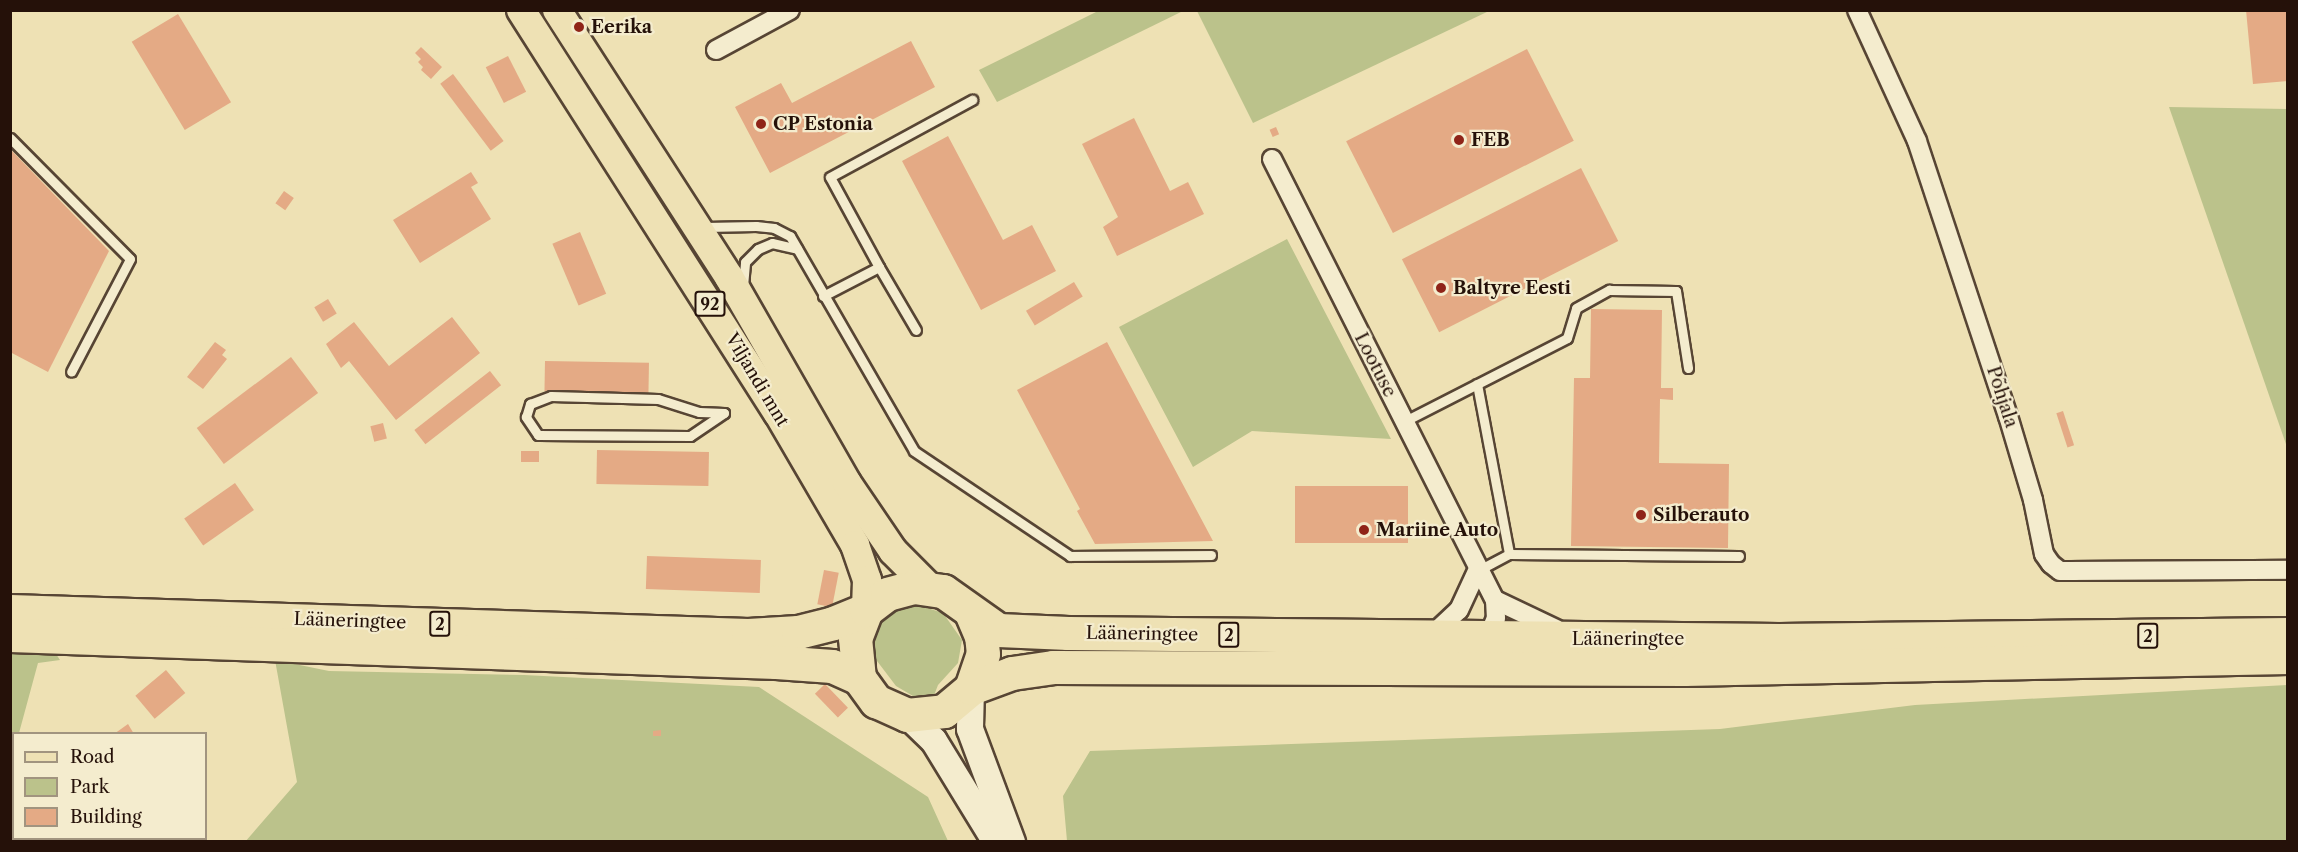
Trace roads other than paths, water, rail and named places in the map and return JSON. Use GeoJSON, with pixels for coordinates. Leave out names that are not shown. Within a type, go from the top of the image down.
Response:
{"type":"FeatureCollection","features":[{"type":"Feature","properties":{"kind":"highway","name":"Lääneringtee"},"geometry":{"type":"LineString","coordinates":[[10,611],[748,635],[798,632],[866,610],[902,589],[929,587],[959,601],[972,615],[998,630],[1490,639],[2288,634]]}},
{"type":"Feature","properties":{"kind":"highway"},"geometry":{"type":"LineString","coordinates":[[859,678],[855,638],[866,610]]}},
{"type":"Feature","properties":{"kind":"highway"},"geometry":{"type":"LineString","coordinates":[[971,688],[983,654],[981,636],[972,615]]}},
{"type":"Feature","properties":{"kind":"highway","name":"Lääneringtee"},"geometry":{"type":"LineString","coordinates":[[10,635],[776,662],[832,666],[859,678],[876,701],[907,715],[944,711],[971,688],[1012,673],[1053,667],[1445,671],[2288,657]]}},
{"type":"Feature","properties":{"kind":"main road","name":"Viljandi mnt"},"geometry":{"type":"LineString","coordinates":[[521,10],[760,383],[855,545],[867,580],[866,610]]}},
{"type":"Feature","properties":{"kind":"main road","name":"Viljandi mnt"},"geometry":{"type":"LineString","coordinates":[[557,10],[742,300],[847,483],[893,551],[929,587]]}},
{"type":"Feature","properties":{"kind":"street"},"geometry":{"type":"LineString","coordinates":[[716,50],[790,10]]}},
{"type":"Feature","properties":{"kind":"street","name":"Põhjala"},"geometry":{"type":"LineString","coordinates":[[1857,10],[1917,141],[2008,416],[2033,500],[2044,554],[2051,564],[2060,570],[2075,571],[2288,570]]}},
{"type":"Feature","properties":{"kind":"street","name":"Lootuse"},"geometry":{"type":"LineString","coordinates":[[1272,159],[1478,571],[1495,600]]}},
{"type":"Feature","properties":{"kind":"street"},"geometry":{"type":"LineString","coordinates":[[1419,638],[1438,631],[1452,618],[1478,571]]}},
{"type":"Feature","properties":{"kind":"street"},"geometry":{"type":"LineString","coordinates":[[1445,671],[1473,654],[1490,639],[1496,618],[1495,600]]}},
{"type":"Feature","properties":{"kind":"street"},"geometry":{"type":"LineString","coordinates":[[1495,600],[1536,622],[1586,639]]}},
{"type":"Feature","properties":{"kind":"street"},"geometry":{"type":"LineString","coordinates":[[971,688],[970,729],[1012,842]]}},
{"type":"Feature","properties":{"kind":"street"},"geometry":{"type":"LineString","coordinates":[[907,715],[934,741],[996,842]]}},
{"type":"Feature","properties":{"kind":"lane"},"geometry":{"type":"LineString","coordinates":[[916,330],[830,177],[972,100]]}},
{"type":"Feature","properties":{"kind":"lane"},"geometry":{"type":"LineString","coordinates":[[10,138],[130,259],[71,372]]}},
{"type":"Feature","properties":{"kind":"lane"},"geometry":{"type":"LineString","coordinates":[[694,224],[714,229],[774,228],[790,236],[914,451],[1070,556],[1211,555]]}},
{"type":"Feature","properties":{"kind":"lane"},"geometry":{"type":"LineString","coordinates":[[742,300],[745,262],[758,249],[772,243],[797,249]]}},
{"type":"Feature","properties":{"kind":"lane"},"geometry":{"type":"LineString","coordinates":[[823,296],[879,267]]}},
{"type":"Feature","properties":{"kind":"lane"},"geometry":{"type":"LineString","coordinates":[[1403,422],[1567,338],[1576,308],[1609,290],[1676,291],[1688,368]]}},
{"type":"Feature","properties":{"kind":"lane"},"geometry":{"type":"LineString","coordinates":[[1477,384],[1509,554]]}},
{"type":"Feature","properties":{"kind":"lane"},"geometry":{"type":"LineString","coordinates":[[551,396],[658,399],[699,412],[724,412],[690,436],[538,435],[526,417],[530,404],[551,396]]}},
{"type":"Feature","properties":{"kind":"lane"},"geometry":{"type":"LineString","coordinates":[[1478,571],[1509,554],[1739,556]]}},
{"type":"Feature","properties":{"kind":"place","name":"Eerika"},"geometry":{"type":"Point","coordinates":[579,27]}},
{"type":"Feature","properties":{"kind":"place","name":"CP Estonia"},"geometry":{"type":"Point","coordinates":[761,124]}},
{"type":"Feature","properties":{"kind":"place","name":"FEB"},"geometry":{"type":"Point","coordinates":[1459,140]}},
{"type":"Feature","properties":{"kind":"place","name":"Baltyre Eesti"},"geometry":{"type":"Point","coordinates":[1441,288]}},
{"type":"Feature","properties":{"kind":"place","name":"Silberauto"},"geometry":{"type":"Point","coordinates":[1641,515]}},
{"type":"Feature","properties":{"kind":"place","name":"Mariine Auto"},"geometry":{"type":"Point","coordinates":[1364,530]}}]}
